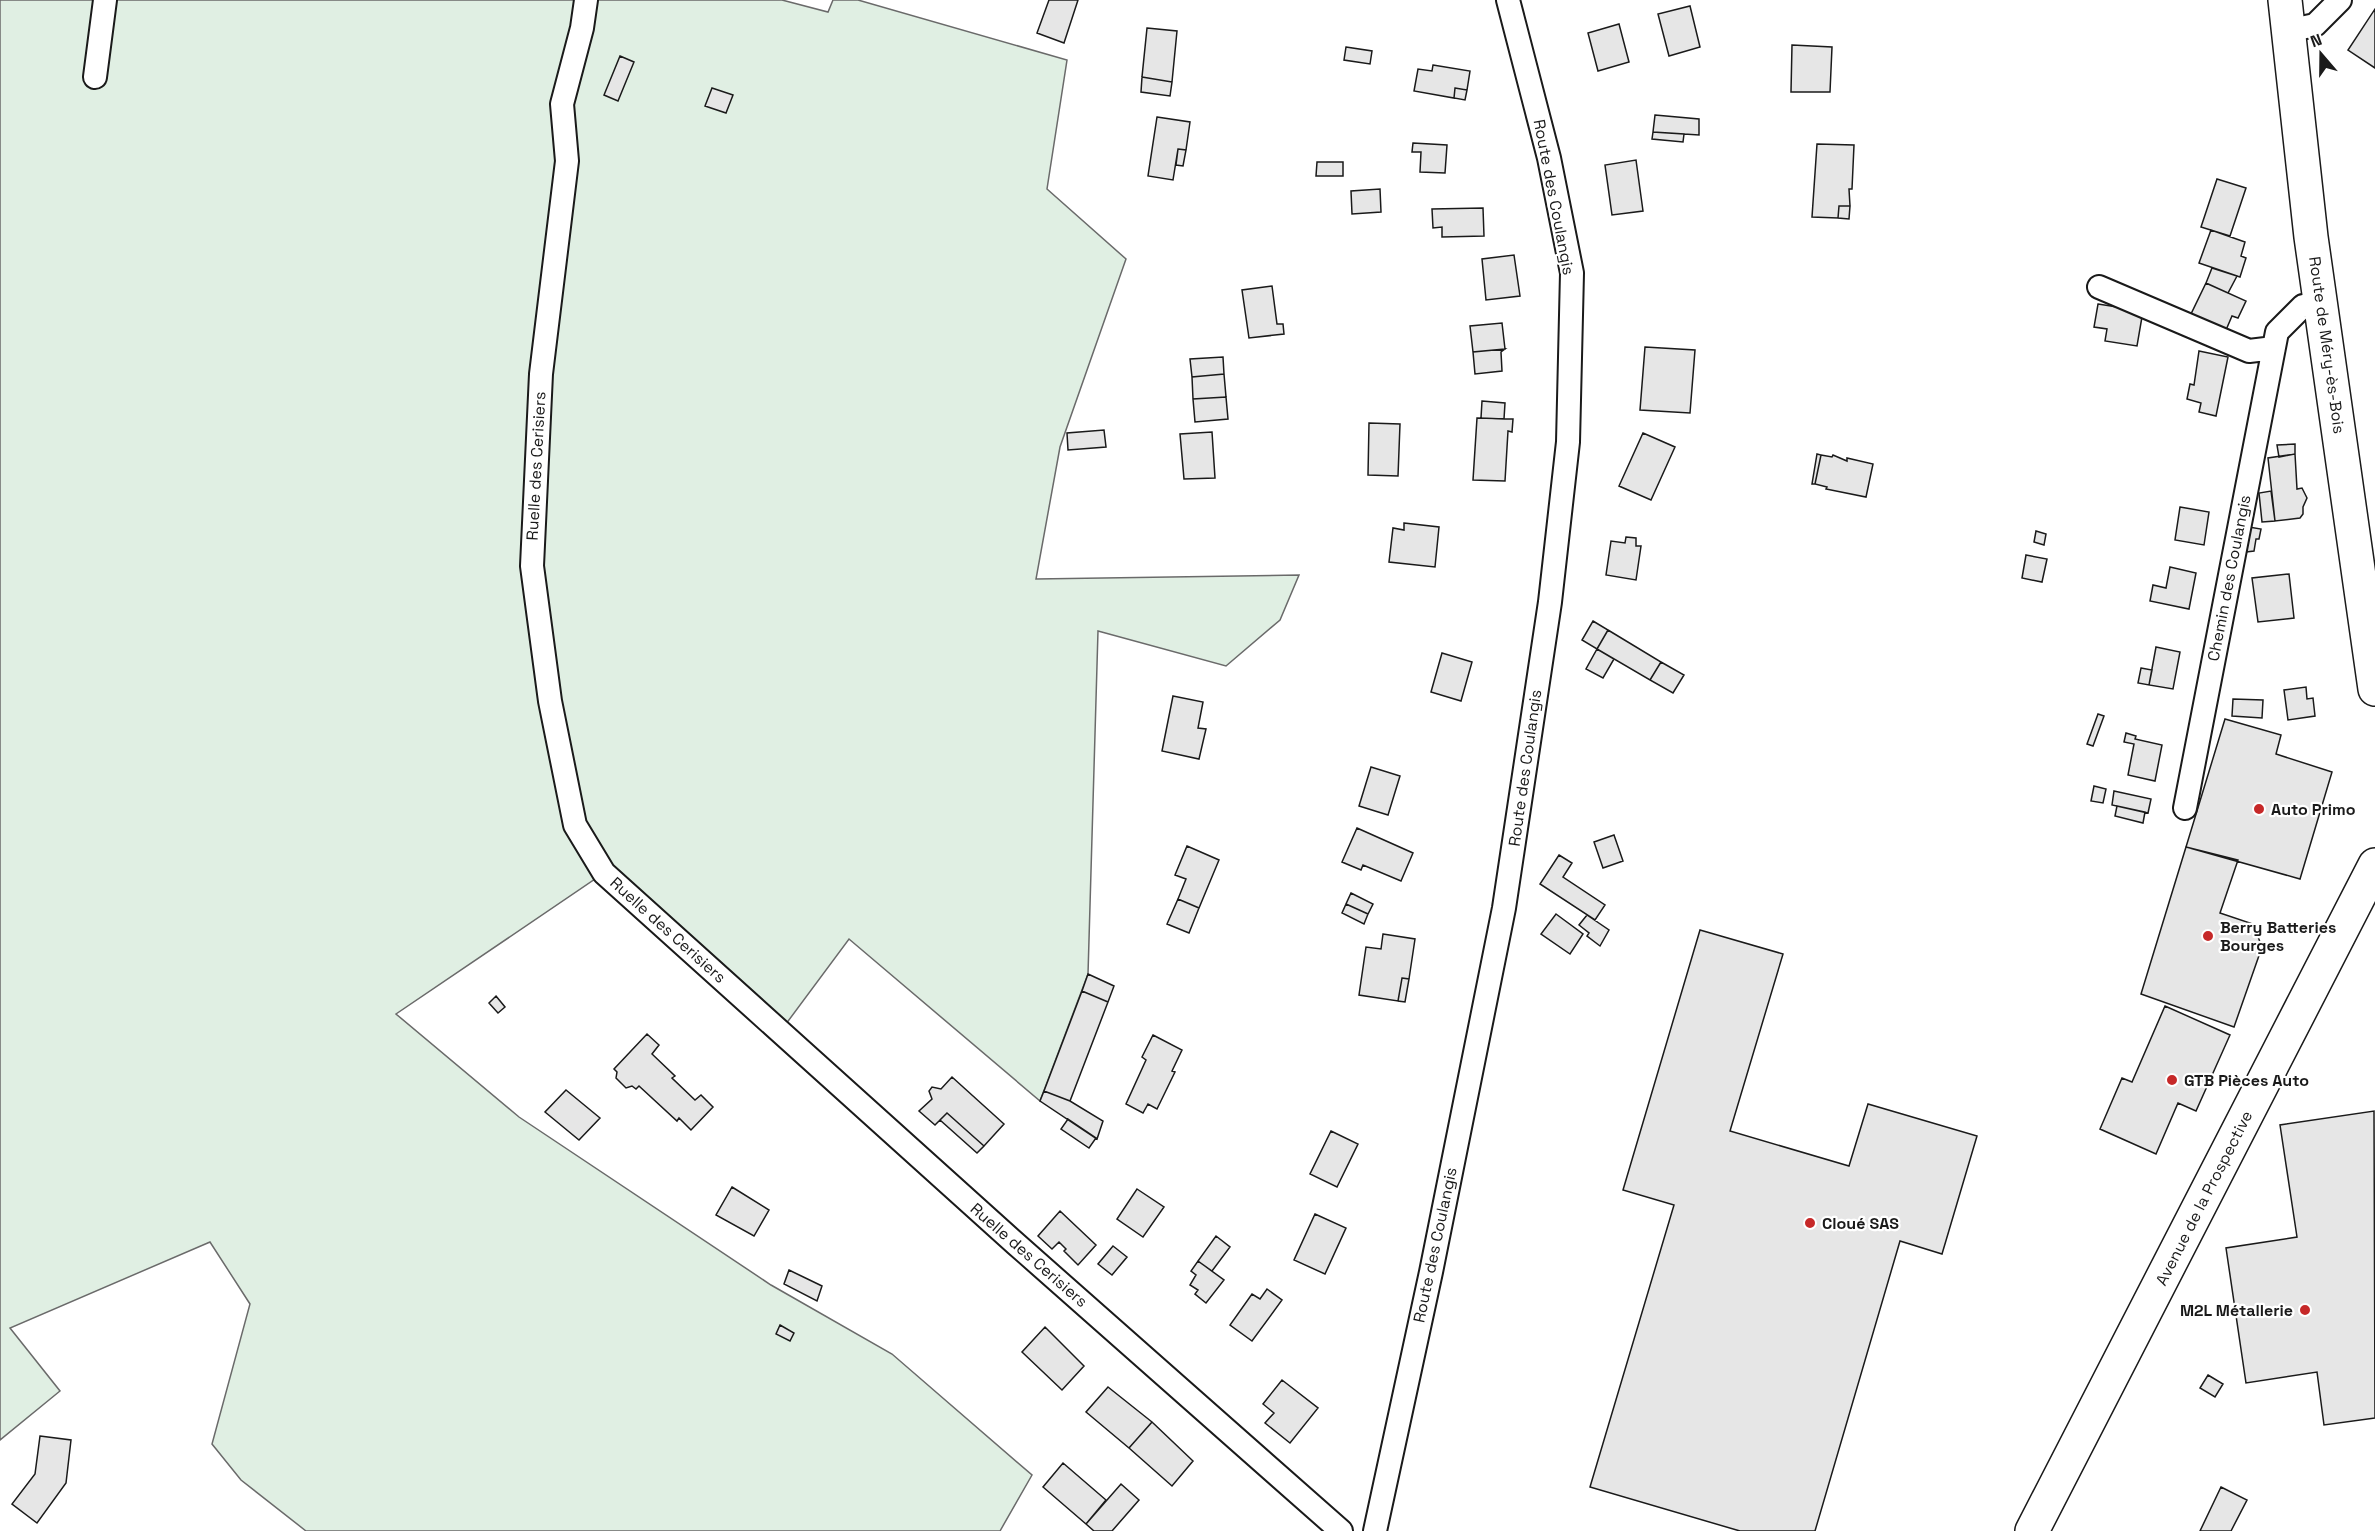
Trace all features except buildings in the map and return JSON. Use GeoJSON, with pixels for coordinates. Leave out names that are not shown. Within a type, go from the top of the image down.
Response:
{"type":"FeatureCollection","features":[{"type":"Feature","properties":{"kind":"main road","name":"Route de Méry-ès-Bois"},"geometry":{"type":"LineString","coordinates":[[2286,15],[2312,237],[2375,689]]}},
{"type":"Feature","properties":{"kind":"main road","name":"Avenue de la Prospective"},"geometry":{"type":"LineString","coordinates":[[2032,1531],[2375,865]]}},
{"type":"Feature","properties":{"kind":"street"},"geometry":{"type":"LineString","coordinates":[[95,77],[105,0]]}},
{"type":"Feature","properties":{"kind":"street","name":"Ruelle des Cerisiers"},"geometry":{"type":"LineString","coordinates":[[586,0],[582,28],[562,104],[567,161],[541,374],[532,566],[550,701],[575,825],[604,873],[1016,1244],[1341,1531]]}},
{"type":"Feature","properties":{"kind":"street","name":"Route des Coulangis"},"geometry":{"type":"LineString","coordinates":[[1375,1531],[1431,1272],[1504,908],[1550,602],[1568,442],[1572,273],[1550,158],[1508,0]]}},
{"type":"Feature","properties":{"kind":"street"},"geometry":{"type":"LineString","coordinates":[[2286,15],[2315,26],[2340,0]]}},
{"type":"Feature","properties":{"kind":"street"},"geometry":{"type":"LineString","coordinates":[[2099,287],[2249,351],[2274,348]]}},
{"type":"Feature","properties":{"kind":"street","name":"Chemin des Coulangis"},"geometry":{"type":"LineString","coordinates":[[2185,808],[2277,332],[2303,306],[2322,304]]}},
{"type":"Feature","properties":{"kind":"green space"},"geometry":{"type":"Polygon","coordinates":[[[0,0],[782,0],[828,12],[833,0],[858,0],[1067,60],[1047,189],[1126,259],[1060,447],[1036,579],[1299,575],[1280,620],[1226,666],[1098,631],[1088,974],[1040,1101],[849,939],[780,1032],[604,873],[396,1014],[519,1117],[771,1285],[892,1354],[1032,1475],[1000,1531],[306,1531],[241,1480],[212,1444],[250,1304],[210,1242],[10,1328],[60,1391],[0,1440],[0,0]]]}},
{"type":"Feature","properties":{"kind":"place","name":"Auto Primo"},"geometry":{"type":"Point","coordinates":[2259,809]}},
{"type":"Feature","properties":{"kind":"place","name":"Berry Batteries Bourges"},"geometry":{"type":"Point","coordinates":[2208,936]}},
{"type":"Feature","properties":{"kind":"place","name":"GTB Pièces Auto"},"geometry":{"type":"Point","coordinates":[2172,1080]}},
{"type":"Feature","properties":{"kind":"place","name":"Cloué SAS"},"geometry":{"type":"Point","coordinates":[1810,1223]}},
{"type":"Feature","properties":{"kind":"place","name":"M2L Métallerie"},"geometry":{"type":"Point","coordinates":[2305,1310]}}]}
